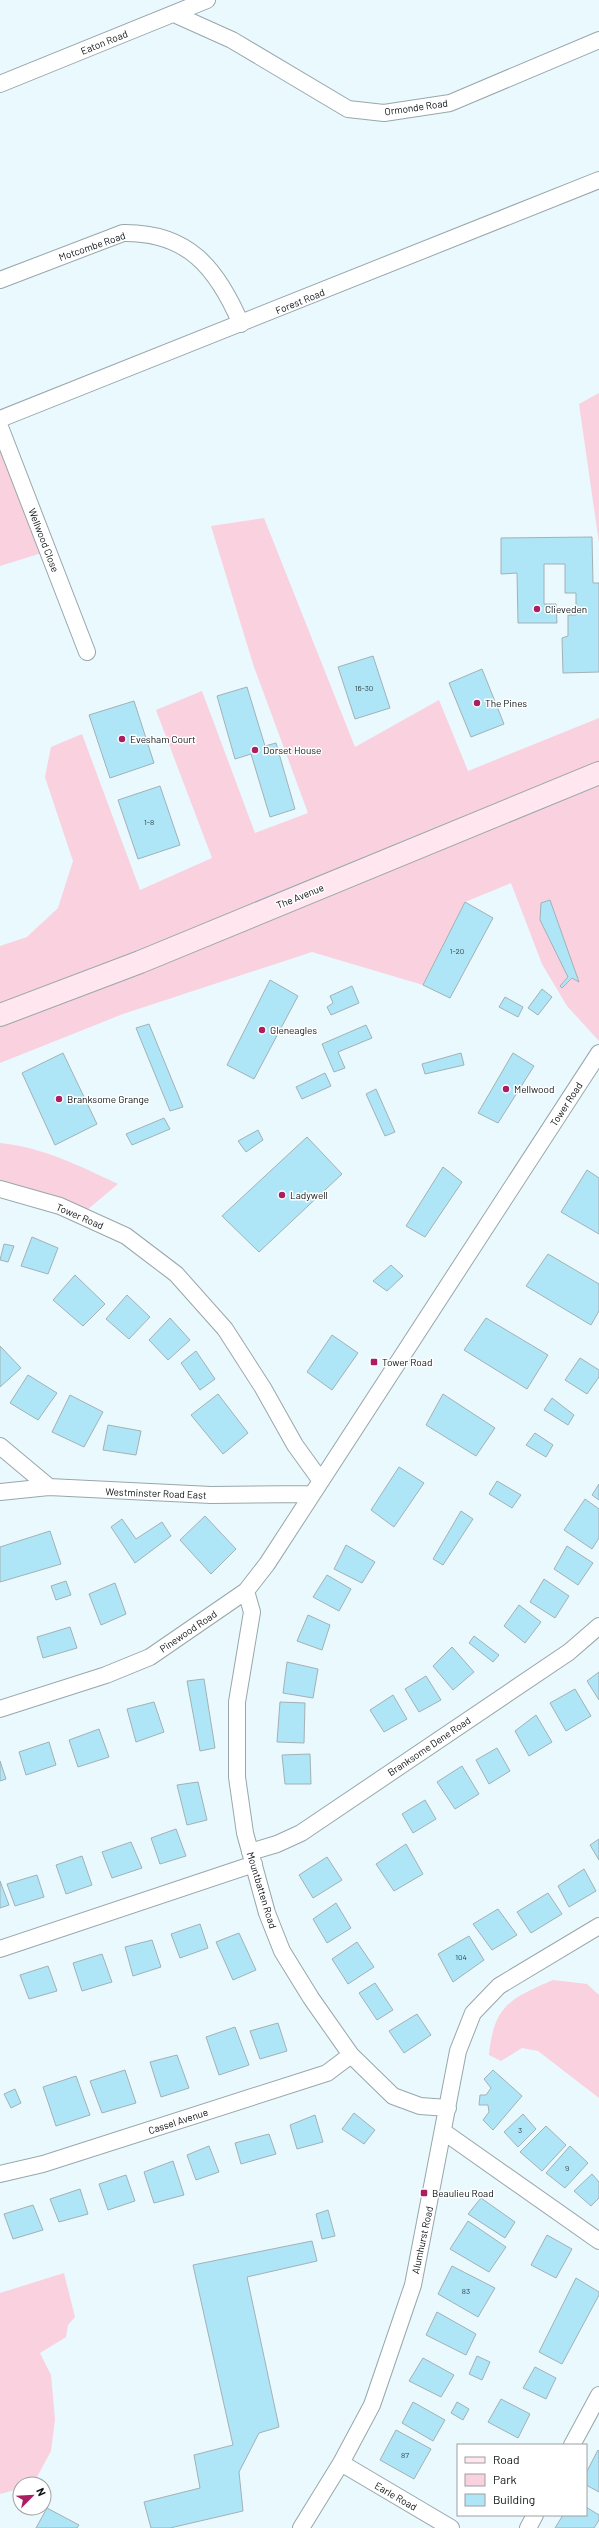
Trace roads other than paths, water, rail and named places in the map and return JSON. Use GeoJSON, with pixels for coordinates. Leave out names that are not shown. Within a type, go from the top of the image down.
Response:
{"type":"FeatureCollection","features":[{"type":"Feature","properties":{"kind":"main road","name":"The Avenue"},"geometry":{"type":"LineString","coordinates":[[0,1014],[140,962],[599,773]]}},
{"type":"Feature","properties":{"kind":"street","name":"Eaton Road"},"geometry":{"type":"LineString","coordinates":[[0,84],[207,0]]}},
{"type":"Feature","properties":{"kind":"street","name":"Ormonde Road"},"geometry":{"type":"LineString","coordinates":[[174,14],[232,40],[348,109],[384,113],[450,103],[599,40]]}},
{"type":"Feature","properties":{"kind":"street","name":"Forest Road"},"geometry":{"type":"LineString","coordinates":[[0,419],[599,180]]}},
{"type":"Feature","properties":{"kind":"street","name":"Motcombe Road"},"geometry":{"type":"LineString","coordinates":[[0,280],[123,233],[144,233],[162,237],[184,247],[204,261],[228,293],[241,324]]}},
{"type":"Feature","properties":{"kind":"street","name":"Wellwood Close"},"geometry":{"type":"LineString","coordinates":[[0,427],[87,652]]}},
{"type":"Feature","properties":{"kind":"street","name":"Tower Road"},"geometry":{"type":"LineString","coordinates":[[0,1189],[60,1206],[126,1236],[176,1274],[225,1329],[263,1388],[295,1445],[321,1481],[599,1053]]}},
{"type":"Feature","properties":{"kind":"street"},"geometry":{"type":"LineString","coordinates":[[0,1446],[49,1487]]}},
{"type":"Feature","properties":{"kind":"street","name":"Pinewood Road"},"geometry":{"type":"LineString","coordinates":[[0,1709],[106,1675],[150,1657],[246,1591],[267,1564],[321,1481]]}},
{"type":"Feature","properties":{"kind":"street","name":"Westminster Road East"},"geometry":{"type":"LineString","coordinates":[[0,1492],[49,1487],[211,1495],[312,1494]]}},
{"type":"Feature","properties":{"kind":"street","name":"Mountbatten Road"},"geometry":{"type":"LineString","coordinates":[[246,1591],[252,1612],[237,1702],[237,1776],[252,1858],[267,1913],[282,1951],[311,1998],[351,2055],[393,2096],[420,2106],[448,2108]]}},
{"type":"Feature","properties":{"kind":"street","name":"Branksome Dene Road"},"geometry":{"type":"LineString","coordinates":[[252,1858],[301,1833],[568,1652],[599,1626]]}},
{"type":"Feature","properties":{"kind":"street"},"geometry":{"type":"LineString","coordinates":[[0,1949],[252,1858]]}},
{"type":"Feature","properties":{"kind":"street","name":"Alumhurst Road"},"geometry":{"type":"LineString","coordinates":[[301,2528],[341,2464],[372,2405],[413,2285],[444,2132],[458,2051],[473,2013],[499,1986],[599,1926]]}},
{"type":"Feature","properties":{"kind":"street","name":"Cassel Avenue"},"geometry":{"type":"LineString","coordinates":[[0,2174],[43,2164],[327,2073],[351,2055]]}},
{"type":"Feature","properties":{"kind":"street"},"geometry":{"type":"LineString","coordinates":[[444,2132],[599,2241]]}},
{"type":"Feature","properties":{"kind":"street"},"geometry":{"type":"LineString","coordinates":[[573,2444],[599,2394]]}},
{"type":"Feature","properties":{"kind":"street","name":"Earle Road"},"geometry":{"type":"LineString","coordinates":[[341,2464],[451,2528]]}},
{"type":"Feature","properties":{"kind":"street"},"geometry":{"type":"LineString","coordinates":[[528,2528],[534,2516]]}},
{"type":"Feature","properties":{"kind":"place","name":"Clieveden"},"geometry":{"type":"Point","coordinates":[537,609]}},
{"type":"Feature","properties":{"kind":"place","name":"The Pines"},"geometry":{"type":"Point","coordinates":[477,703]}},
{"type":"Feature","properties":{"kind":"place","name":"Evesham Court"},"geometry":{"type":"Point","coordinates":[122,739]}},
{"type":"Feature","properties":{"kind":"place","name":"Dorset House"},"geometry":{"type":"Point","coordinates":[255,750]}},
{"type":"Feature","properties":{"kind":"place","name":"Gleneagles"},"geometry":{"type":"Point","coordinates":[262,1030]}},
{"type":"Feature","properties":{"kind":"place","name":"Mellwood"},"geometry":{"type":"Point","coordinates":[506,1089]}},
{"type":"Feature","properties":{"kind":"place","name":"Branksome Grange"},"geometry":{"type":"Point","coordinates":[59,1099]}},
{"type":"Feature","properties":{"kind":"place","name":"Ladywell"},"geometry":{"type":"Point","coordinates":[282,1195]}},
{"type":"Feature","properties":{"kind":"place","name":"Tower Road"},"geometry":{"type":"Point","coordinates":[374,1362]}},
{"type":"Feature","properties":{"kind":"place","name":"Beaulieu Road"},"geometry":{"type":"Point","coordinates":[424,2193]}}]}
